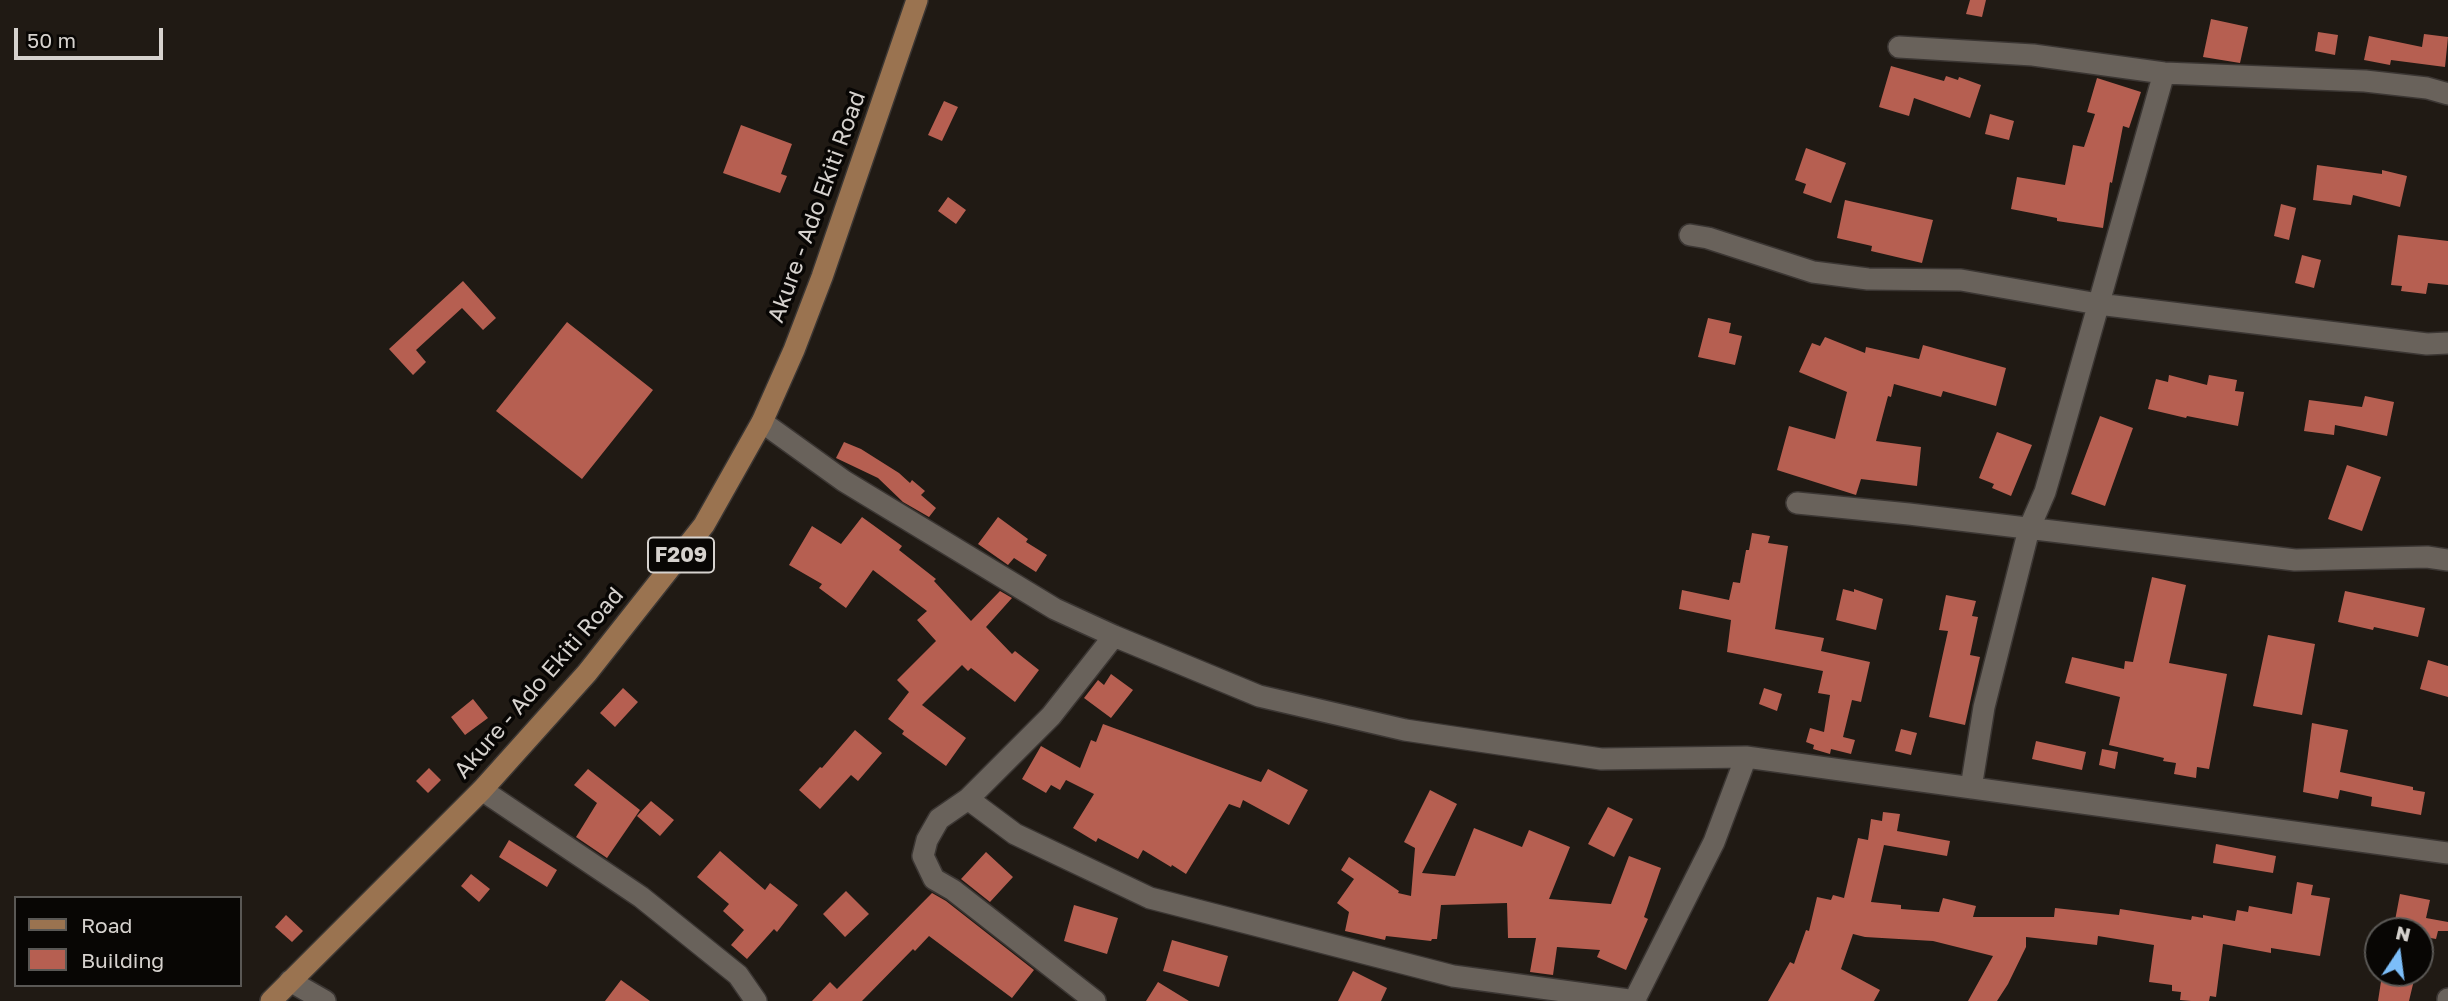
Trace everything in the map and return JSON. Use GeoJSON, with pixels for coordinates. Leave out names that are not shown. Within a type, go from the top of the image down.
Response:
{"type":"FeatureCollection","features":[{"type":"Feature","properties":{"kind":"main road","name":"Akure - Ado Ekiti Road"},"geometry":{"type":"LineString","coordinates":[[271,1001],[482,790],[587,673],[704,525],[762,422],[822,277],[918,0]]}},
{"type":"Feature","properties":{"kind":"street"},"geometry":{"type":"LineString","coordinates":[[1899,47],[2033,55],[2164,73],[2365,81],[2427,88],[2448,94]]}},
{"type":"Feature","properties":{"kind":"street"},"geometry":{"type":"LineString","coordinates":[[1971,788],[1984,707],[2029,529],[2045,492],[2164,73]]}},
{"type":"Feature","properties":{"kind":"street"},"geometry":{"type":"LineString","coordinates":[[1690,235],[1708,238],[1812,272],[1868,279],[1961,280],[2098,304],[2427,344],[2448,343]]}},
{"type":"Feature","properties":{"kind":"street"},"geometry":{"type":"LineString","coordinates":[[762,422],[845,481],[1055,609],[1259,696],[1405,730],[1601,759],[1746,757],[2448,853]]}},
{"type":"Feature","properties":{"kind":"street"},"geometry":{"type":"LineString","coordinates":[[1797,503],[2295,559],[2427,557],[2448,560]]}},
{"type":"Feature","properties":{"kind":"street"},"geometry":{"type":"LineString","coordinates":[[1095,1001],[953,890],[934,879],[923,856],[927,840],[939,819],[968,799],[1051,716],[1114,636]]}},
{"type":"Feature","properties":{"kind":"street"},"geometry":{"type":"LineString","coordinates":[[968,799],[1015,834],[1150,898],[1453,976],[1635,1001],[1714,842],[1746,757]]}},
{"type":"Feature","properties":{"kind":"street"},"geometry":{"type":"LineString","coordinates":[[482,790],[641,897],[738,975],[756,1001]]}},
{"type":"Feature","properties":{"kind":"street"},"geometry":{"type":"LineString","coordinates":[[290,981],[325,1001]]}},
{"type":"Feature","properties":{"kind":"building"},"geometry":{"type":"Polygon","coordinates":[[[1970,0],[1986,0],[1982,17],[1966,14],[1970,0]]]}},
{"type":"Feature","properties":{"kind":"building"},"geometry":{"type":"Polygon","coordinates":[[[2211,19],[2248,27],[2240,63],[2203,57],[2211,19]]]}},
{"type":"Feature","properties":{"kind":"building"},"geometry":{"type":"Polygon","coordinates":[[[2318,32],[2338,35],[2335,55],[2315,51],[2318,32]]]}},
{"type":"Feature","properties":{"kind":"building"},"geometry":{"type":"Polygon","coordinates":[[[2424,34],[2448,37],[2445,67],[2391,60],[2390,65],[2364,60],[2369,36],[2422,47],[2424,34]]]}},
{"type":"Feature","properties":{"kind":"building"},"geometry":{"type":"Polygon","coordinates":[[[1891,66],[1944,81],[1946,76],[1958,80],[1959,77],[1981,85],[1970,118],[1914,98],[1909,116],[1879,107],[1891,66]]]}},
{"type":"Feature","properties":{"kind":"building"},"geometry":{"type":"Polygon","coordinates":[[[2097,78],[2141,92],[2129,128],[2123,126],[2103,228],[2057,221],[2057,218],[2011,209],[2017,177],[2065,185],[2073,145],[2084,147],[2095,114],[2087,112],[2097,78]]]}},
{"type":"Feature","properties":{"kind":"building"},"geometry":{"type":"Polygon","coordinates":[[[944,101],[958,107],[942,141],[928,135],[944,101]]]}},
{"type":"Feature","properties":{"kind":"building"},"geometry":{"type":"Polygon","coordinates":[[[1990,114],[2014,121],[2009,140],[1985,134],[1990,114]]]}},
{"type":"Feature","properties":{"kind":"building"},"geometry":{"type":"Polygon","coordinates":[[[741,125],[792,144],[781,174],[787,176],[780,193],[723,173],[741,125]]]}},
{"type":"Feature","properties":{"kind":"building"},"geometry":{"type":"Polygon","coordinates":[[[1806,148],[1846,163],[1831,203],[1803,193],[1806,184],[1795,180],[1806,148]]]}},
{"type":"Feature","properties":{"kind":"building"},"geometry":{"type":"Polygon","coordinates":[[[2317,165],[2382,174],[2382,170],[2407,176],[2400,207],[2353,195],[2351,205],[2313,200],[2317,165]]]}},
{"type":"Feature","properties":{"kind":"building"},"geometry":{"type":"Polygon","coordinates":[[[948,197],[966,210],[956,224],[938,211],[948,197]]]}},
{"type":"Feature","properties":{"kind":"building"},"geometry":{"type":"Polygon","coordinates":[[[1845,200],[1933,220],[1922,263],[1871,251],[1872,246],[1837,238],[1845,200]]]}},
{"type":"Feature","properties":{"kind":"building"},"geometry":{"type":"Polygon","coordinates":[[[2281,204],[2296,208],[2289,240],[2274,236],[2281,204]]]}},
{"type":"Feature","properties":{"kind":"building"},"geometry":{"type":"Polygon","coordinates":[[[2398,235],[2448,241],[2448,285],[2428,283],[2426,294],[2401,291],[2402,286],[2391,285],[2398,235]]]}},
{"type":"Feature","properties":{"kind":"building"},"geometry":{"type":"Polygon","coordinates":[[[2302,255],[2321,260],[2314,288],[2295,283],[2302,255]]]}},
{"type":"Feature","properties":{"kind":"building"},"geometry":{"type":"Polygon","coordinates":[[[463,281],[496,318],[483,330],[462,308],[416,350],[426,362],[413,375],[389,349],[463,281]]]}},
{"type":"Feature","properties":{"kind":"building"},"geometry":{"type":"Polygon","coordinates":[[[1708,318],[1731,323],[1729,333],[1742,336],[1735,365],[1698,357],[1708,318]]]}},
{"type":"Feature","properties":{"kind":"building"},"geometry":{"type":"Polygon","coordinates":[[[567,322],[653,390],[582,479],[496,411],[567,322]]]}},
{"type":"Feature","properties":{"kind":"building"},"geometry":{"type":"Polygon","coordinates":[[[1825,337],[1865,353],[1866,347],[1919,359],[1923,345],[2006,368],[1996,406],[1943,391],[1941,397],[1894,384],[1891,397],[1888,396],[1876,441],[1921,447],[1917,486],[1861,479],[1856,495],[1777,470],[1789,426],[1835,439],[1847,392],[1799,372],[1812,343],[1820,346],[1825,337]]]}},
{"type":"Feature","properties":{"kind":"building"},"geometry":{"type":"Polygon","coordinates":[[[2169,375],[2207,385],[2209,375],[2237,380],[2235,391],[2244,392],[2238,426],[2148,409],[2156,379],[2168,382],[2169,375]]]}},
{"type":"Feature","properties":{"kind":"building"},"geometry":{"type":"Polygon","coordinates":[[[2365,396],[2394,402],[2387,436],[2335,425],[2334,435],[2304,431],[2309,400],[2362,407],[2365,396]]]}},
{"type":"Feature","properties":{"kind":"building"},"geometry":{"type":"Polygon","coordinates":[[[2100,416],[2133,428],[2105,506],[2071,494],[2100,416]]]}},
{"type":"Feature","properties":{"kind":"building"},"geometry":{"type":"Polygon","coordinates":[[[1997,432],[2032,445],[2011,496],[1992,488],[1994,484],[1979,478],[1997,432]]]}},
{"type":"Feature","properties":{"kind":"building"},"geometry":{"type":"Polygon","coordinates":[[[844,442],[861,449],[925,491],[921,495],[936,508],[929,517],[903,502],[878,478],[836,458],[844,442]]]}},
{"type":"Feature","properties":{"kind":"building"},"geometry":{"type":"Polygon","coordinates":[[[2347,465],[2381,477],[2362,531],[2328,519],[2347,465]]]}},
{"type":"Feature","properties":{"kind":"building"},"geometry":{"type":"Polygon","coordinates":[[[862,517],[902,546],[899,550],[936,579],[934,581],[971,621],[1000,591],[1012,598],[986,627],[1012,654],[1015,651],[1039,670],[1015,702],[971,668],[968,671],[962,665],[922,705],[966,738],[946,766],[902,734],[904,731],[888,719],[909,692],[897,680],[936,641],[917,620],[927,611],[873,570],[846,608],[819,588],[822,584],[789,565],[812,526],[841,544],[862,517]]]}},
{"type":"Feature","properties":{"kind":"building"},"geometry":{"type":"Polygon","coordinates":[[[998,517],[1028,539],[1026,542],[1047,555],[1036,572],[1014,558],[1008,565],[978,544],[998,517]]]}},
{"type":"Feature","properties":{"kind":"building"},"geometry":{"type":"Polygon","coordinates":[[[1752,533],[1770,536],[1768,543],[1788,546],[1775,629],[1824,638],[1821,651],[1870,662],[1861,702],[1852,700],[1843,737],[1855,740],[1851,754],[1831,749],[1830,754],[1813,749],[1814,745],[1806,742],[1810,728],[1824,732],[1830,695],[1818,693],[1823,671],[1727,652],[1731,620],[1679,609],[1682,590],[1729,600],[1733,582],[1740,583],[1752,533]]]}},
{"type":"Feature","properties":{"kind":"building"},"geometry":{"type":"Polygon","coordinates":[[[2152,577],[2186,585],[2169,663],[2227,674],[2209,769],[2197,767],[2196,778],[2174,774],[2176,763],[2163,761],[2164,758],[2109,745],[2120,697],[2065,683],[2072,657],[2124,669],[2125,661],[2133,662],[2152,577]]]}},
{"type":"Feature","properties":{"kind":"building"},"geometry":{"type":"Polygon","coordinates":[[[1843,589],[1854,592],[1854,589],[1883,599],[1876,630],[1836,620],[1843,589]]]}},
{"type":"Feature","properties":{"kind":"building"},"geometry":{"type":"Polygon","coordinates":[[[2345,591],[2425,608],[2418,637],[2338,622],[2345,591]]]}},
{"type":"Feature","properties":{"kind":"building"},"geometry":{"type":"Polygon","coordinates":[[[1946,595],[1976,601],[1972,616],[1978,617],[1970,655],[1980,657],[1965,725],[1929,717],[1948,631],[1939,630],[1946,595]]]}},
{"type":"Feature","properties":{"kind":"building"},"geometry":{"type":"Polygon","coordinates":[[[2268,635],[2315,644],[2302,715],[2253,706],[2268,635]]]}},
{"type":"Feature","properties":{"kind":"building"},"geometry":{"type":"Polygon","coordinates":[[[2428,660],[2448,666],[2448,697],[2420,689],[2428,660]]]}},
{"type":"Feature","properties":{"kind":"building"},"geometry":{"type":"Polygon","coordinates":[[[1111,674],[1133,690],[1111,718],[1084,698],[1098,680],[1104,685],[1111,674]]]}},
{"type":"Feature","properties":{"kind":"building"},"geometry":{"type":"Polygon","coordinates":[[[623,688],[638,702],[615,727],[600,713],[623,688]]]}},
{"type":"Feature","properties":{"kind":"building"},"geometry":{"type":"Polygon","coordinates":[[[1764,688],[1782,694],[1777,711],[1759,704],[1764,688]]]}},
{"type":"Feature","properties":{"kind":"building"},"geometry":{"type":"Polygon","coordinates":[[[473,699],[488,718],[465,735],[451,717],[473,699]]]}},
{"type":"Feature","properties":{"kind":"building"},"geometry":{"type":"Polygon","coordinates":[[[2312,723],[2348,730],[2340,772],[2413,787],[2413,790],[2425,792],[2421,815],[2371,806],[2372,797],[2340,790],[2338,799],[2303,792],[2312,723]]]}},
{"type":"Feature","properties":{"kind":"building"},"geometry":{"type":"Polygon","coordinates":[[[1103,724],[1261,782],[1268,769],[1308,790],[1289,825],[1243,800],[1240,808],[1229,804],[1186,874],[1143,850],[1138,859],[1098,838],[1096,842],[1073,828],[1094,794],[1066,780],[1060,790],[1051,785],[1046,793],[1022,779],[1041,746],[1080,768],[1091,740],[1096,742],[1103,724]]]}},
{"type":"Feature","properties":{"kind":"building"},"geometry":{"type":"Polygon","coordinates":[[[1901,729],[1917,733],[1911,755],[1895,751],[1901,729]]]}},
{"type":"Feature","properties":{"kind":"building"},"geometry":{"type":"Polygon","coordinates":[[[855,730],[882,753],[858,781],[851,775],[820,809],[799,790],[855,730]]]}},
{"type":"Feature","properties":{"kind":"building"},"geometry":{"type":"Polygon","coordinates":[[[2036,741],[2086,752],[2082,770],[2032,759],[2036,741]]]}},
{"type":"Feature","properties":{"kind":"building"},"geometry":{"type":"Polygon","coordinates":[[[2102,749],[2118,752],[2115,769],[2099,765],[2102,749]]]}},
{"type":"Feature","properties":{"kind":"building"},"geometry":{"type":"Polygon","coordinates":[[[429,768],[441,780],[428,793],[416,781],[429,768]]]}},
{"type":"Feature","properties":{"kind":"building"},"geometry":{"type":"Polygon","coordinates":[[[588,769],[640,810],[607,858],[576,837],[597,803],[574,785],[588,769]]]}},
{"type":"Feature","properties":{"kind":"building"},"geometry":{"type":"Polygon","coordinates":[[[1430,790],[1457,804],[1422,873],[1455,876],[1474,828],[1522,847],[1529,830],[1570,847],[1549,899],[1611,904],[1629,856],[1661,868],[1644,917],[1648,919],[1626,970],[1597,957],[1600,950],[1557,947],[1553,975],[1530,972],[1536,938],[1508,938],[1507,903],[1441,905],[1437,939],[1431,941],[1386,936],[1385,940],[1345,931],[1349,912],[1337,903],[1354,879],[1341,870],[1349,857],[1399,891],[1398,893],[1411,896],[1415,848],[1404,842],[1430,790]]]}},
{"type":"Feature","properties":{"kind":"building"},"geometry":{"type":"Polygon","coordinates":[[[651,801],[674,820],[660,836],[637,816],[651,801]]]}},
{"type":"Feature","properties":{"kind":"building"},"geometry":{"type":"Polygon","coordinates":[[[1608,807],[1633,819],[1614,857],[1588,844],[1608,807]]]}},
{"type":"Feature","properties":{"kind":"building"},"geometry":{"type":"Polygon","coordinates":[[[1883,812],[1900,814],[1897,831],[1950,841],[1947,856],[1884,845],[1871,902],[1901,905],[1901,909],[1939,912],[1943,898],[1976,906],[1973,917],[2054,917],[2055,908],[2119,915],[2120,909],[2191,920],[2192,916],[2203,918],[2203,915],[2235,921],[2237,910],[2248,912],[2249,906],[2292,914],[2297,882],[2313,885],[2311,895],[2330,898],[2320,956],[2271,948],[2271,953],[2223,944],[2216,997],[2210,996],[2209,1001],[2191,1001],[2180,1000],[2181,992],[2172,991],[2172,985],[2149,982],[2154,945],[2098,936],[2097,945],[2026,937],[2026,947],[1997,1001],[1968,1001],[1993,956],[1933,941],[1853,934],[1841,969],[1880,990],[1874,1001],[1768,1001],[1790,962],[1794,964],[1806,930],[1809,931],[1817,897],[1831,900],[1833,895],[1844,898],[1858,838],[1868,840],[1871,819],[1882,821],[1883,812]]]}},
{"type":"Feature","properties":{"kind":"building"},"geometry":{"type":"Polygon","coordinates":[[[509,840],[557,870],[547,887],[499,857],[509,840]]]}},
{"type":"Feature","properties":{"kind":"building"},"geometry":{"type":"Polygon","coordinates":[[[2216,844],[2276,856],[2273,873],[2213,863],[2216,844]]]}},
{"type":"Feature","properties":{"kind":"building"},"geometry":{"type":"Polygon","coordinates":[[[720,851],[765,890],[770,883],[798,905],[777,932],[774,929],[747,959],[731,945],[744,930],[723,911],[729,904],[697,877],[720,851]]]}},
{"type":"Feature","properties":{"kind":"building"},"geometry":{"type":"Polygon","coordinates":[[[986,852],[1013,877],[990,902],[961,879],[986,852]]]}},
{"type":"Feature","properties":{"kind":"building"},"geometry":{"type":"Polygon","coordinates":[[[471,874],[490,889],[479,902],[461,886],[471,874]]]}},
{"type":"Feature","properties":{"kind":"building"},"geometry":{"type":"Polygon","coordinates":[[[846,891],[869,914],[845,937],[823,914],[846,891]]]}},
{"type":"Feature","properties":{"kind":"building"},"geometry":{"type":"Polygon","coordinates":[[[932,893],[1034,970],[1012,998],[929,936],[862,1001],[812,1001],[830,982],[837,989],[932,893]]]}},
{"type":"Feature","properties":{"kind":"building"},"geometry":{"type":"Polygon","coordinates":[[[2400,894],[2430,900],[2426,917],[2396,917],[2400,894]]]}},
{"type":"Feature","properties":{"kind":"building"},"geometry":{"type":"Polygon","coordinates":[[[1074,905],[1118,918],[1107,954],[1064,941],[1074,905]]]}},
{"type":"Feature","properties":{"kind":"building"},"geometry":{"type":"Polygon","coordinates":[[[286,915],[303,931],[292,942],[275,927],[286,915]]]}},
{"type":"Feature","properties":{"kind":"building"},"geometry":{"type":"Polygon","coordinates":[[[2434,919],[2448,922],[2448,931],[2438,931],[2436,939],[2434,919]]]}},
{"type":"Feature","properties":{"kind":"building"},"geometry":{"type":"Polygon","coordinates":[[[1172,940],[1228,956],[1219,987],[1163,971],[1172,940]]]}},
{"type":"Feature","properties":{"kind":"building"},"geometry":{"type":"Polygon","coordinates":[[[1353,971],[1387,988],[1381,1001],[1338,1001],[1353,971]]]}},
{"type":"Feature","properties":{"kind":"building"},"geometry":{"type":"Polygon","coordinates":[[[621,980],[650,1001],[605,1001],[621,980]]]}},
{"type":"Feature","properties":{"kind":"building"},"geometry":{"type":"Polygon","coordinates":[[[1158,982],[1189,1001],[1146,1001],[1158,982]]]}},
{"type":"Feature","properties":{"kind":"building"},"geometry":{"type":"Polygon","coordinates":[[[2380,987],[2412,987],[2409,1001],[2378,1001],[2380,987]]]}}]}
